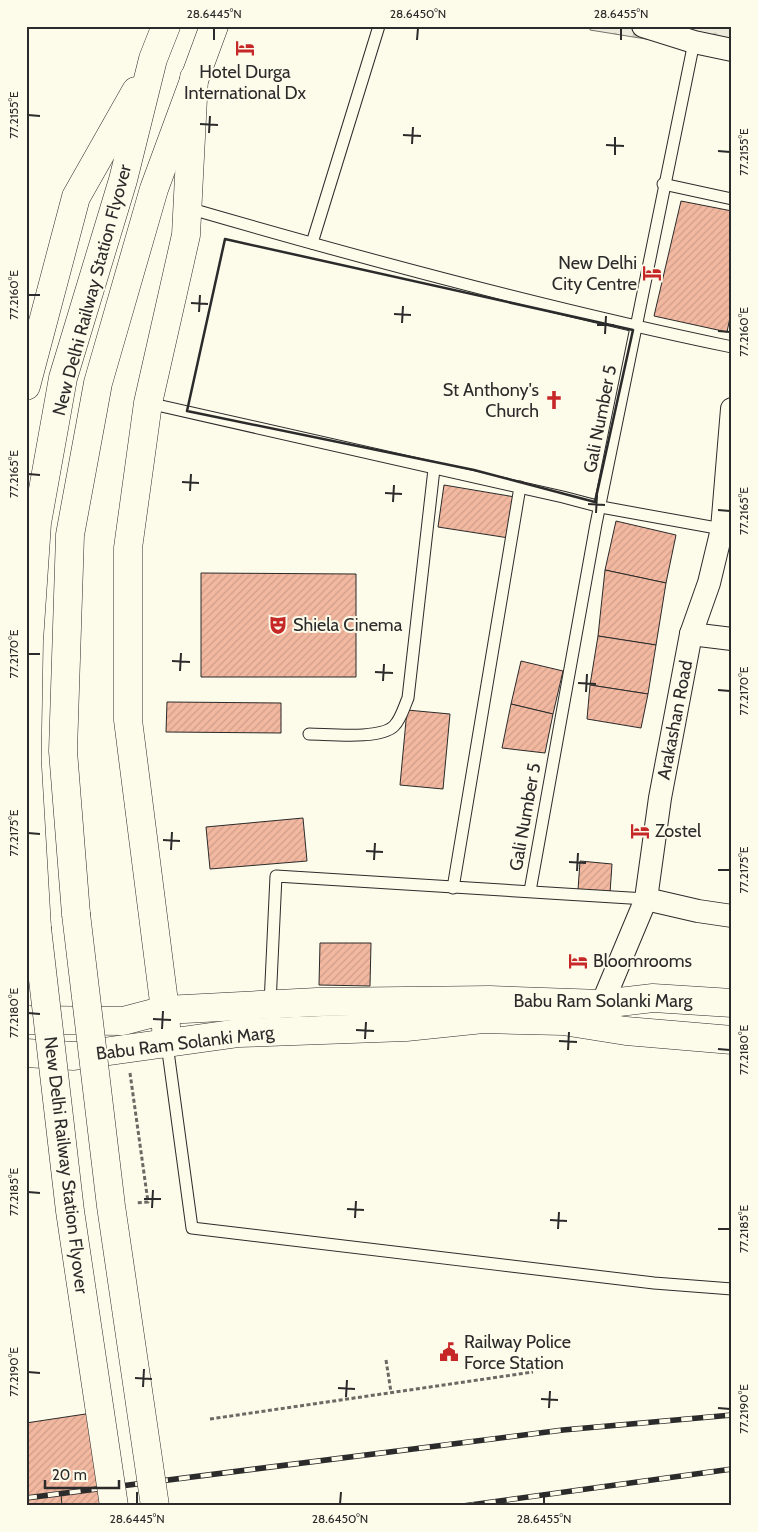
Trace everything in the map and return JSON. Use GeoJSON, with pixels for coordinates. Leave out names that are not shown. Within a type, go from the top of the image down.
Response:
{"type":"FeatureCollection","features":[{"type":"Feature","properties":{"kind":"main road"},"geometry":{"type":"LineString","coordinates":[[26,386],[76,197],[154,59],[166,26]]}},
{"type":"Feature","properties":{"kind":"main road","name":"New Delhi Railway Station Flyover"},"geometry":{"type":"LineString","coordinates":[[155,1506],[111,1206],[76,914],[63,751],[70,535],[98,383],[154,189],[214,26]]}},
{"type":"Feature","properties":{"kind":"main road","name":"New Delhi Railway Station Flyover"},"geometry":{"type":"LineString","coordinates":[[114,1506],[70,1211],[37,928],[27,759],[28,641],[37,523],[64,378],[123,180],[154,59]]}},
{"type":"Feature","properties":{"kind":"main road"},"geometry":{"type":"LineString","coordinates":[[167,1044],[165,1010],[128,720],[128,548],[148,403],[186,235],[194,78]]}},
{"type":"Feature","properties":{"kind":"main road","name":"Babu Ram Solanki Marg"},"geometry":{"type":"LineString","coordinates":[[26,1053],[74,1056],[239,1033],[406,1027],[483,1019],[563,1021],[601,1015],[653,998],[732,1003]]}},
{"type":"Feature","properties":{"kind":"main road","name":"Babu Ram Solanki Marg"},"geometry":{"type":"LineString","coordinates":[[26,1020],[123,1021],[165,1010],[270,1004],[490,1000],[601,1015],[732,1040]]}},
{"type":"Feature","properties":{"kind":"street"},"geometry":{"type":"LineString","coordinates":[[642,26],[694,42],[732,50]]}},
{"type":"Feature","properties":{"kind":"street","name":"Arakashan Road"},"geometry":{"type":"LineString","coordinates":[[601,1015],[646,900],[660,798],[691,634],[708,583],[722,529],[732,409]]}},
{"type":"Feature","properties":{"kind":"street"},"geometry":{"type":"LineString","coordinates":[[691,634],[732,639]]}},
{"type":"Feature","properties":{"kind":"street"},"geometry":{"type":"LineString","coordinates":[[646,900],[732,916]]}},
{"type":"Feature","properties":{"kind":"lane"},"geometry":{"type":"LineString","coordinates":[[312,244],[378,26]]}},
{"type":"Feature","properties":{"kind":"lane","name":"Gali Number 5"},"geometry":{"type":"LineString","coordinates":[[530,891],[596,524],[601,507],[663,184],[694,42]]}},
{"type":"Feature","properties":{"kind":"lane"},"geometry":{"type":"LineString","coordinates":[[663,184],[732,199]]}},
{"type":"Feature","properties":{"kind":"lane"},"geometry":{"type":"LineString","coordinates":[[188,208],[312,244],[636,327],[732,347]]}},
{"type":"Feature","properties":{"kind":"lane"},"geometry":{"type":"LineString","coordinates":[[148,403],[601,507],[722,529]]}},
{"type":"Feature","properties":{"kind":"lane"},"geometry":{"type":"LineString","coordinates":[[309,734],[374,734],[393,728],[400,718],[408,698],[434,469]]}},
{"type":"Feature","properties":{"kind":"lane"},"geometry":{"type":"LineString","coordinates":[[453,888],[520,487]]}},
{"type":"Feature","properties":{"kind":"lane"},"geometry":{"type":"LineString","coordinates":[[270,1004],[276,876],[646,900]]}},
{"type":"Feature","properties":{"kind":"lane"},"geometry":{"type":"LineString","coordinates":[[167,1044],[192,1228],[654,1283],[732,1289]]}},
{"type":"Feature","properties":{"kind":"path"},"geometry":{"type":"LineString","coordinates":[[111,1206],[148,1202],[132,1088]]}},
{"type":"Feature","properties":{"kind":"path"},"geometry":{"type":"LineString","coordinates":[[386,1360],[390,1392]]}},
{"type":"Feature","properties":{"kind":"path"},"geometry":{"type":"LineString","coordinates":[[210,1418],[533,1372]]}},
{"type":"Feature","properties":{"kind":"green space"},"geometry":{"type":"Polygon","coordinates":[[[590,26],[732,26],[728,60],[652,40],[590,30],[590,26]]]}},
{"type":"Feature","properties":{"kind":"building"},"geometry":{"type":"Polygon","coordinates":[[[681,201],[732,211],[732,308],[727,332],[654,316],[681,201]]]}},
{"type":"Feature","properties":{"kind":"building"},"geometry":{"type":"Polygon","coordinates":[[[444,485],[515,497],[509,538],[438,527],[444,485]]]}},
{"type":"Feature","properties":{"kind":"building"},"geometry":{"type":"Polygon","coordinates":[[[616,521],[676,535],[666,583],[605,570],[616,521]]]}},
{"type":"Feature","properties":{"kind":"building"},"geometry":{"type":"Polygon","coordinates":[[[605,570],[666,583],[656,645],[598,636],[605,570]]]}},
{"type":"Feature","properties":{"kind":"building","name":"Shiela Cinema"},"geometry":{"type":"Polygon","coordinates":[[[201,573],[356,574],[356,677],[201,677],[201,573]]]}},
{"type":"Feature","properties":{"kind":"building"},"geometry":{"type":"Polygon","coordinates":[[[598,636],[656,645],[648,694],[590,685],[598,636]]]}},
{"type":"Feature","properties":{"kind":"building"},"geometry":{"type":"Polygon","coordinates":[[[521,661],[563,671],[553,714],[511,704],[521,661]]]}},
{"type":"Feature","properties":{"kind":"building"},"geometry":{"type":"Polygon","coordinates":[[[590,685],[648,694],[641,728],[587,719],[590,685]]]}},
{"type":"Feature","properties":{"kind":"building"},"geometry":{"type":"Polygon","coordinates":[[[167,702],[281,703],[281,733],[166,732],[167,702]]]}},
{"type":"Feature","properties":{"kind":"building"},"geometry":{"type":"Polygon","coordinates":[[[511,704],[553,714],[545,753],[502,748],[511,704]]]}},
{"type":"Feature","properties":{"kind":"building"},"geometry":{"type":"Polygon","coordinates":[[[407,710],[450,714],[443,789],[400,785],[407,710]]]}},
{"type":"Feature","properties":{"kind":"building"},"geometry":{"type":"Polygon","coordinates":[[[303,818],[307,861],[210,869],[206,827],[303,818]]]}},
{"type":"Feature","properties":{"kind":"building"},"geometry":{"type":"Polygon","coordinates":[[[580,861],[612,864],[610,893],[578,890],[580,861]]]}},
{"type":"Feature","properties":{"kind":"building"},"geometry":{"type":"Polygon","coordinates":[[[320,943],[371,943],[370,986],[319,985],[320,943]]]}},
{"type":"Feature","properties":{"kind":"building"},"geometry":{"type":"Polygon","coordinates":[[[112,1410],[119,1506],[26,1506],[26,1423],[112,1410]]]}},
{"type":"Feature","properties":{"kind":"building"},"geometry":{"type":"Polygon","coordinates":[[[61,1494],[62,1506],[26,1506],[26,1499],[61,1494]]]}},
{"type":"Feature","properties":{"kind":"railway"},"geometry":{"type":"LineString","coordinates":[[26,1498],[563,1430],[732,1415]]}},
{"type":"Feature","properties":{"kind":"railway"},"geometry":{"type":"LineString","coordinates":[[463,1506],[732,1469]]}},
{"type":"Feature","properties":{"kind":"wall"},"geometry":{"type":"LineString","coordinates":[[225,239],[633,330],[595,502],[474,470],[187,411],[225,239]]}},
{"type":"Feature","properties":{"kind":"place","name":"Hotel Durga International Dx"},"geometry":{"type":"Point","coordinates":[245,48]}},
{"type":"Feature","properties":{"kind":"place","name":"New Delhi City Centre"},"geometry":{"type":"Point","coordinates":[652,273]}},
{"type":"Feature","properties":{"kind":"place","name":"St Anthony's Church"},"geometry":{"type":"Point","coordinates":[554,400]}},
{"type":"Feature","properties":{"kind":"place","name":"Shiela Cinema"},"geometry":{"type":"Point","coordinates":[278,625]}},
{"type":"Feature","properties":{"kind":"place","name":"Zostel"},"geometry":{"type":"Point","coordinates":[640,831]}},
{"type":"Feature","properties":{"kind":"place","name":"Bloomrooms"},"geometry":{"type":"Point","coordinates":[578,961]}},
{"type":"Feature","properties":{"kind":"place","name":"Railway Police Force Station"},"geometry":{"type":"Point","coordinates":[449,1352]}}]}
